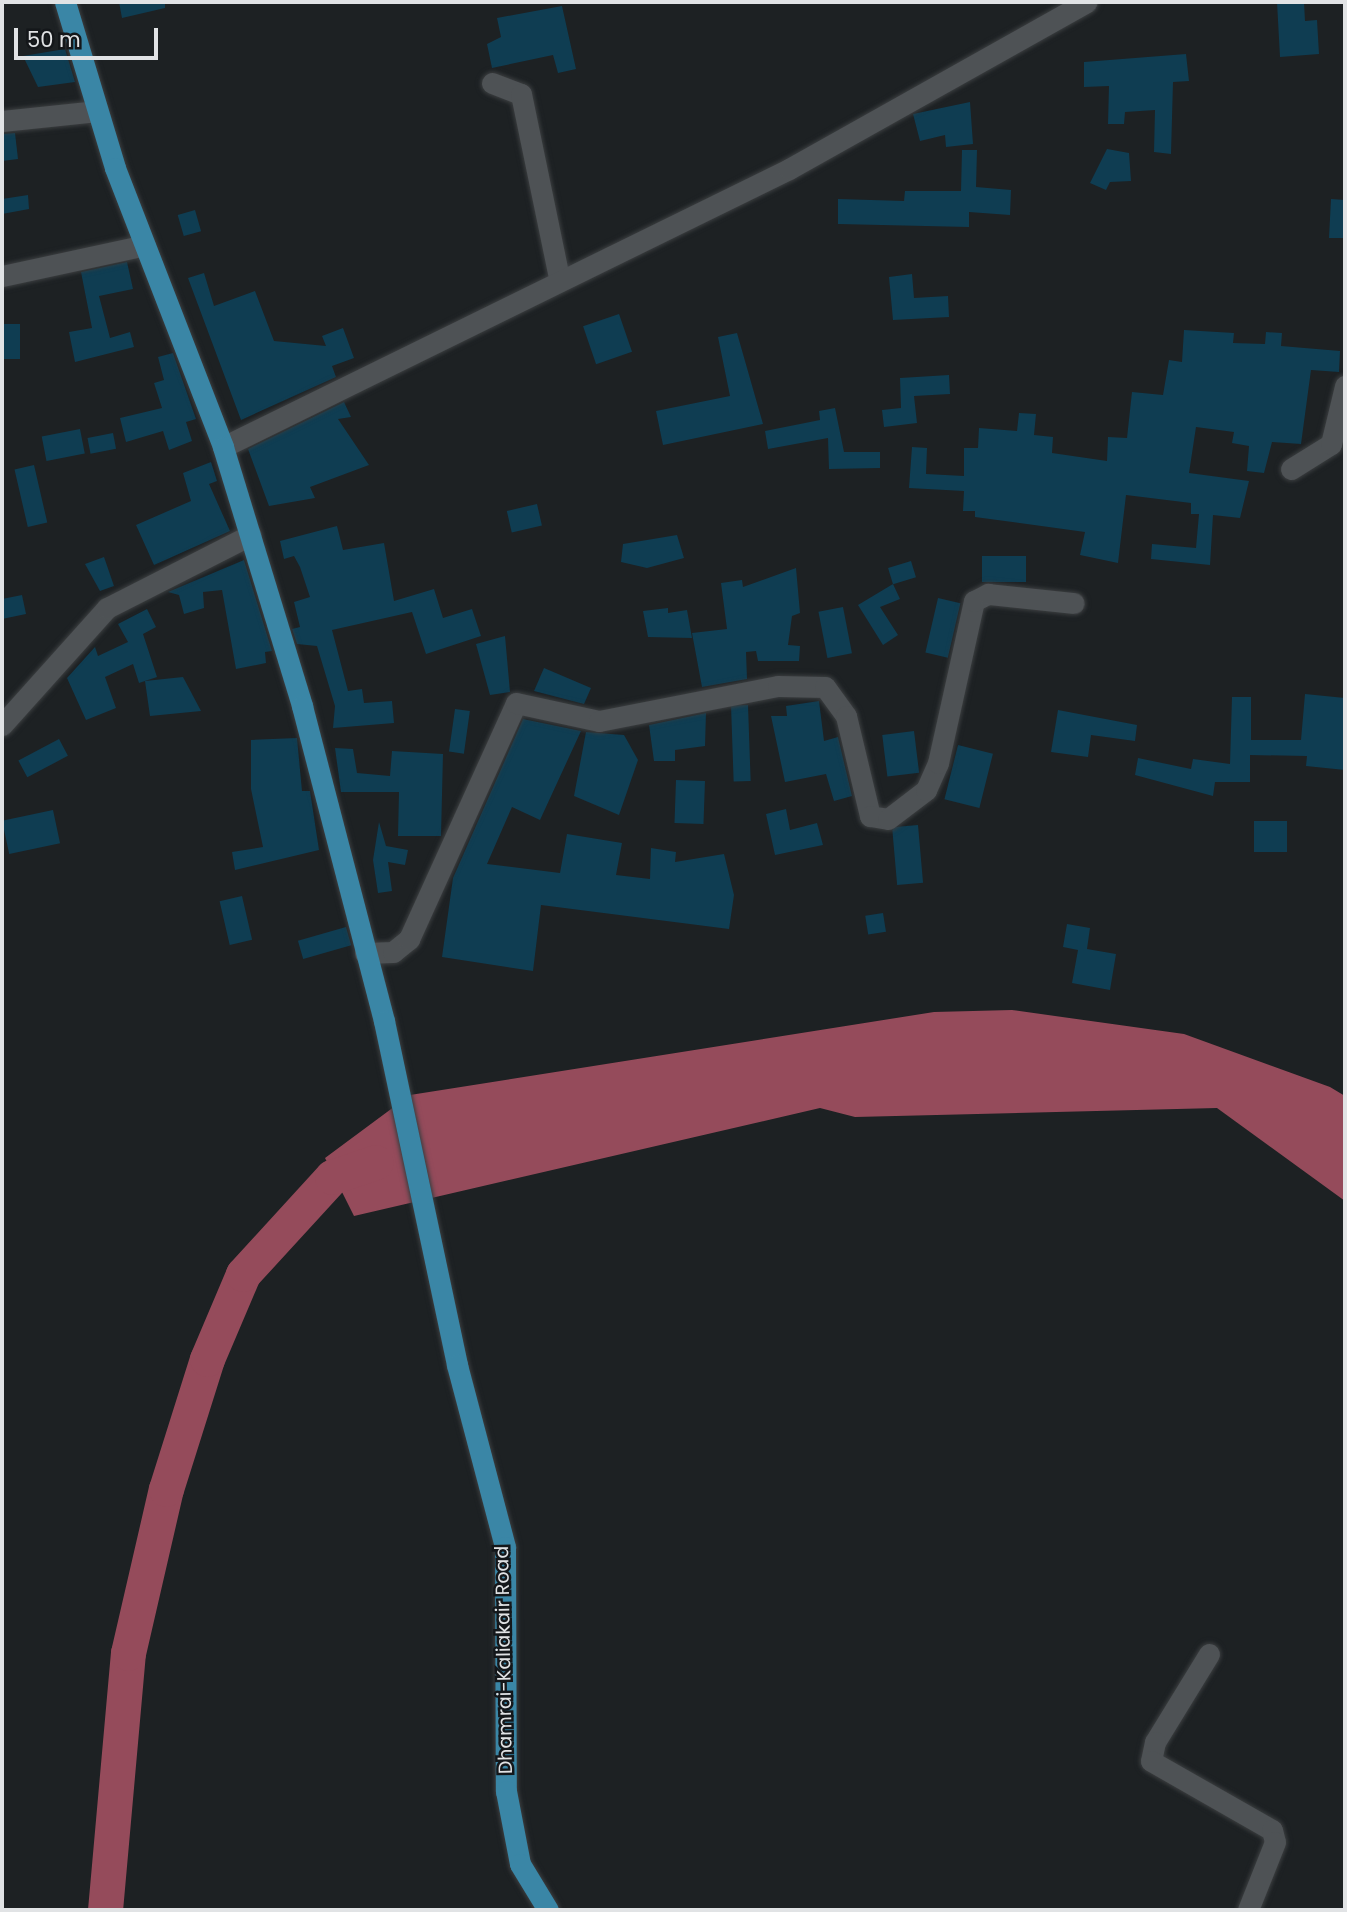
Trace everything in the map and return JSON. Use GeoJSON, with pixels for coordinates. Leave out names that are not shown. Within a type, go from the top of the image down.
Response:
{"type":"FeatureCollection","features":[{"type":"Feature","properties":{"kind":"main road","name":"Dhamrai-Kaliakair Road"},"geometry":{"type":"LineString","coordinates":[[65,2],[97,111],[145,245],[223,447],[302,706],[384,1021],[457,1365],[505,1547],[506,1791],[520,1864],[548,1910]]}},
{"type":"Feature","properties":{"kind":"street"},"geometry":{"type":"LineString","coordinates":[[223,447],[363,382],[559,278],[789,169],[1086,2]]}},
{"type":"Feature","properties":{"kind":"street"},"geometry":{"type":"LineString","coordinates":[[492,83],[521,94],[559,278]]}},
{"type":"Feature","properties":{"kind":"street"},"geometry":{"type":"LineString","coordinates":[[2,121],[97,111]]}},
{"type":"Feature","properties":{"kind":"street"},"geometry":{"type":"LineString","coordinates":[[2,276],[145,245]]}},
{"type":"Feature","properties":{"kind":"street"},"geometry":{"type":"LineString","coordinates":[[1291,469],[1331,444],[1345,386]]}},
{"type":"Feature","properties":{"kind":"street"},"geometry":{"type":"LineString","coordinates":[[2,725],[107,608],[250,535]]}},
{"type":"Feature","properties":{"kind":"street"},"geometry":{"type":"LineString","coordinates":[[365,953],[393,953],[409,939],[516,703],[600,721],[778,686],[825,687],[846,716],[870,816],[888,818],[926,790],[937,763],[974,601],[988,594],[1074,603]]}},
{"type":"Feature","properties":{"kind":"street"},"geometry":{"type":"LineString","coordinates":[[1209,1654],[1155,1742],[1151,1761],[1272,1830],[1275,1842],[1248,1910]]}},
{"type":"Feature","properties":{"kind":"shaded area"},"geometry":{"type":"Polygon","coordinates":[[[1012,1010],[1184,1034],[1330,1087],[1345,1096],[1345,1201],[1217,1108],[855,1117],[820,1108],[354,1216],[325,1158],[410,1095],[934,1012],[1012,1010]]]}},
{"type":"Feature","properties":{"kind":"building"},"geometry":{"type":"Polygon","coordinates":[[[119,2],[165,2],[165,8],[122,18],[119,2]]]}},
{"type":"Feature","properties":{"kind":"building"},"geometry":{"type":"Polygon","coordinates":[[[1277,2],[1304,2],[1305,21],[1317,20],[1319,54],[1280,57],[1277,2]]]}},
{"type":"Feature","properties":{"kind":"building"},"geometry":{"type":"Polygon","coordinates":[[[562,6],[576,69],[558,73],[553,55],[492,68],[487,44],[501,37],[497,18],[562,6]]]}},
{"type":"Feature","properties":{"kind":"building"},"geometry":{"type":"Polygon","coordinates":[[[65,49],[75,82],[38,87],[23,56],[65,49]]]}},
{"type":"Feature","properties":{"kind":"building"},"geometry":{"type":"Polygon","coordinates":[[[1186,54],[1189,81],[1173,82],[1171,154],[1154,152],[1155,110],[1125,112],[1124,124],[1108,124],[1109,86],[1084,87],[1084,62],[1186,54]]]}},
{"type":"Feature","properties":{"kind":"building"},"geometry":{"type":"Polygon","coordinates":[[[970,102],[973,144],[946,147],[945,135],[920,141],[913,114],[970,102]]]}},
{"type":"Feature","properties":{"kind":"building"},"geometry":{"type":"Polygon","coordinates":[[[15,133],[18,159],[2,161],[2,134],[15,133]]]}},
{"type":"Feature","properties":{"kind":"building"},"geometry":{"type":"Polygon","coordinates":[[[1107,149],[1129,153],[1131,181],[1110,182],[1106,190],[1090,183],[1107,149]]]}},
{"type":"Feature","properties":{"kind":"building"},"geometry":{"type":"Polygon","coordinates":[[[962,150],[977,150],[976,187],[1011,190],[1010,215],[969,212],[969,227],[838,224],[838,199],[904,201],[905,191],[961,191],[962,150]]]}},
{"type":"Feature","properties":{"kind":"building"},"geometry":{"type":"Polygon","coordinates":[[[28,195],[29,209],[2,214],[2,199],[28,195]]]}},
{"type":"Feature","properties":{"kind":"building"},"geometry":{"type":"Polygon","coordinates":[[[1331,199],[1345,200],[1345,238],[1329,238],[1331,199]]]}},
{"type":"Feature","properties":{"kind":"building"},"geometry":{"type":"Polygon","coordinates":[[[195,210],[201,231],[184,236],[178,215],[195,210]]]}},
{"type":"Feature","properties":{"kind":"building"},"geometry":{"type":"Polygon","coordinates":[[[127,262],[133,289],[99,296],[110,338],[130,332],[134,347],[75,362],[69,332],[92,328],[81,272],[127,262]]]}},
{"type":"Feature","properties":{"kind":"building"},"geometry":{"type":"Polygon","coordinates":[[[204,273],[214,306],[255,291],[274,341],[326,346],[322,336],[343,328],[354,358],[332,366],[336,377],[241,420],[188,278],[204,273]]]}},
{"type":"Feature","properties":{"kind":"building"},"geometry":{"type":"Polygon","coordinates":[[[912,274],[914,298],[948,296],[949,317],[893,320],[889,277],[912,274]]]}},
{"type":"Feature","properties":{"kind":"building"},"geometry":{"type":"Polygon","coordinates":[[[619,314],[632,352],[596,364],[583,326],[619,314]]]}},
{"type":"Feature","properties":{"kind":"building"},"geometry":{"type":"Polygon","coordinates":[[[2,324],[20,324],[20,359],[2,359],[2,324]]]}},
{"type":"Feature","properties":{"kind":"building"},"geometry":{"type":"Polygon","coordinates":[[[1184,330],[1234,333],[1233,343],[1265,344],[1266,332],[1282,333],[1281,346],[1340,351],[1339,372],[1311,370],[1301,444],[1272,442],[1264,473],[1247,471],[1249,446],[1232,443],[1234,432],[1196,427],[1189,473],[1249,481],[1240,518],[1213,515],[1210,565],[1151,559],[1152,544],[1196,548],[1199,514],[1191,514],[1191,503],[1126,495],[1118,563],[1080,555],[1085,532],[975,517],[975,511],[963,511],[964,491],[909,488],[912,447],[927,448],[926,474],[964,476],[964,448],[978,448],[979,428],[1017,431],[1019,413],[1036,414],[1034,435],[1053,437],[1052,453],[1107,461],[1108,437],[1127,438],[1132,392],[1163,395],[1169,360],[1182,362],[1184,330]]]}},
{"type":"Feature","properties":{"kind":"building"},"geometry":{"type":"Polygon","coordinates":[[[737,333],[763,424],[663,445],[656,411],[730,396],[718,337],[737,333]]]}},
{"type":"Feature","properties":{"kind":"building"},"geometry":{"type":"Polygon","coordinates":[[[173,353],[196,419],[186,422],[192,441],[169,450],[163,431],[126,442],[120,418],[162,408],[154,383],[164,380],[158,357],[173,353]]]}},
{"type":"Feature","properties":{"kind":"building"},"geometry":{"type":"Polygon","coordinates":[[[949,375],[950,394],[914,396],[917,423],[884,427],[882,410],[901,408],[900,378],[949,375]]]}},
{"type":"Feature","properties":{"kind":"building"},"geometry":{"type":"Polygon","coordinates":[[[344,402],[351,417],[338,419],[369,465],[310,487],[315,498],[269,506],[248,449],[344,402]]]}},
{"type":"Feature","properties":{"kind":"building"},"geometry":{"type":"Polygon","coordinates":[[[835,408],[844,452],[880,452],[880,468],[829,469],[828,438],[768,449],[765,431],[820,420],[819,411],[835,408]]]}},
{"type":"Feature","properties":{"kind":"building"},"geometry":{"type":"Polygon","coordinates":[[[80,429],[85,454],[46,461],[42,436],[80,429]]]}},
{"type":"Feature","properties":{"kind":"building"},"geometry":{"type":"Polygon","coordinates":[[[113,433],[116,449],[91,454],[87,438],[113,433]]]}},
{"type":"Feature","properties":{"kind":"building"},"geometry":{"type":"Polygon","coordinates":[[[211,462],[217,481],[209,484],[230,531],[154,565],[136,525],[191,501],[183,473],[211,462]]]}},
{"type":"Feature","properties":{"kind":"building"},"geometry":{"type":"Polygon","coordinates":[[[34,465],[47,522],[28,527],[15,469],[34,465]]]}},
{"type":"Feature","properties":{"kind":"building"},"geometry":{"type":"Polygon","coordinates":[[[537,504],[542,525],[512,532],[507,511],[537,504]]]}},
{"type":"Feature","properties":{"kind":"building"},"geometry":{"type":"Polygon","coordinates":[[[337,526],[343,550],[384,543],[394,601],[434,589],[443,618],[472,609],[481,636],[426,654],[412,612],[332,630],[348,691],[362,689],[364,703],[392,701],[394,723],[333,728],[335,706],[317,646],[297,644],[292,629],[300,627],[294,602],[310,597],[300,567],[294,556],[284,559],[280,541],[337,526]]]}},
{"type":"Feature","properties":{"kind":"building"},"geometry":{"type":"Polygon","coordinates":[[[677,535],[684,558],[647,568],[621,562],[623,544],[677,535]]]}},
{"type":"Feature","properties":{"kind":"building"},"geometry":{"type":"Polygon","coordinates":[[[982,556],[1026,556],[1026,582],[982,582],[982,556]]]}},
{"type":"Feature","properties":{"kind":"building"},"geometry":{"type":"Polygon","coordinates":[[[104,557],[114,586],[100,591],[85,564],[104,557]]]}},
{"type":"Feature","properties":{"kind":"building"},"geometry":{"type":"Polygon","coordinates":[[[244,560],[272,651],[265,652],[266,663],[236,669],[222,590],[203,592],[204,608],[184,614],[179,595],[168,592],[244,560]]]}},
{"type":"Feature","properties":{"kind":"building"},"geometry":{"type":"Polygon","coordinates":[[[911,561],[916,577],[893,584],[888,568],[911,561]]]}},
{"type":"Feature","properties":{"kind":"building"},"geometry":{"type":"Polygon","coordinates":[[[796,568],[800,613],[792,616],[788,645],[800,646],[799,661],[758,661],[756,651],[746,652],[747,679],[702,687],[692,633],[727,629],[721,583],[742,580],[743,587],[796,568]]]}},
{"type":"Feature","properties":{"kind":"building"},"geometry":{"type":"Polygon","coordinates":[[[893,584],[900,599],[880,607],[898,635],[883,645],[858,605],[893,584]]]}},
{"type":"Feature","properties":{"kind":"building"},"geometry":{"type":"Polygon","coordinates":[[[22,595],[26,614],[2,619],[2,599],[22,595]]]}},
{"type":"Feature","properties":{"kind":"building"},"geometry":{"type":"Polygon","coordinates":[[[938,598],[960,603],[948,658],[925,653],[938,598]]]}},
{"type":"Feature","properties":{"kind":"building"},"geometry":{"type":"Polygon","coordinates":[[[843,607],[852,653],[827,658],[818,612],[843,607]]]}},
{"type":"Feature","properties":{"kind":"building"},"geometry":{"type":"Polygon","coordinates":[[[668,608],[668,613],[687,610],[692,638],[648,637],[643,611],[668,608]]]}},
{"type":"Feature","properties":{"kind":"building"},"geometry":{"type":"Polygon","coordinates":[[[147,609],[156,627],[143,634],[157,677],[139,683],[133,664],[105,677],[116,708],[86,720],[67,678],[95,647],[98,656],[128,642],[118,624],[147,609]]]}},
{"type":"Feature","properties":{"kind":"building"},"geometry":{"type":"Polygon","coordinates":[[[505,636],[510,692],[490,695],[476,644],[505,636]]]}},
{"type":"Feature","properties":{"kind":"building"},"geometry":{"type":"Polygon","coordinates":[[[544,668],[591,688],[584,704],[534,691],[544,668]]]}},
{"type":"Feature","properties":{"kind":"building"},"geometry":{"type":"Polygon","coordinates":[[[183,677],[201,711],[150,716],[145,681],[183,677]]]}},
{"type":"Feature","properties":{"kind":"building"},"geometry":{"type":"Polygon","coordinates":[[[1305,694],[1345,698],[1345,770],[1306,766],[1307,756],[1250,755],[1250,782],[1215,782],[1213,796],[1135,775],[1138,758],[1191,769],[1193,759],[1230,764],[1232,697],[1251,697],[1251,740],[1301,740],[1305,694]]]}},
{"type":"Feature","properties":{"kind":"building"},"geometry":{"type":"Polygon","coordinates":[[[819,701],[824,741],[838,737],[852,796],[834,801],[826,774],[785,782],[771,716],[787,716],[786,706],[819,701]]]}},
{"type":"Feature","properties":{"kind":"building"},"geometry":{"type":"Polygon","coordinates":[[[748,705],[751,781],[734,782],[731,706],[748,705]]]}},
{"type":"Feature","properties":{"kind":"building"},"geometry":{"type":"Polygon","coordinates":[[[455,709],[470,711],[464,754],[449,752],[455,709]]]}},
{"type":"Feature","properties":{"kind":"building"},"geometry":{"type":"Polygon","coordinates":[[[1058,710],[1137,725],[1135,741],[1091,735],[1088,757],[1051,752],[1058,710]]]}},
{"type":"Feature","properties":{"kind":"building"},"geometry":{"type":"Polygon","coordinates":[[[706,713],[705,746],[675,750],[675,761],[654,761],[649,725],[706,713]]]}},
{"type":"Feature","properties":{"kind":"building"},"geometry":{"type":"Polygon","coordinates":[[[523,719],[581,731],[540,820],[512,807],[487,864],[560,873],[567,834],[622,843],[616,875],[650,879],[651,848],[676,852],[675,862],[724,854],[734,895],[729,929],[541,905],[533,971],[442,957],[453,878],[523,719]]]}},
{"type":"Feature","properties":{"kind":"building"},"geometry":{"type":"Polygon","coordinates":[[[914,731],[919,773],[887,777],[882,735],[914,731]]]}},
{"type":"Feature","properties":{"kind":"building"},"geometry":{"type":"Polygon","coordinates":[[[586,732],[624,735],[638,760],[619,815],[574,796],[586,732]]]}},
{"type":"Feature","properties":{"kind":"building"},"geometry":{"type":"Polygon","coordinates":[[[297,738],[302,791],[310,791],[319,850],[235,870],[232,852],[263,847],[251,789],[251,740],[297,738]]]}},
{"type":"Feature","properties":{"kind":"building"},"geometry":{"type":"Polygon","coordinates":[[[59,739],[68,756],[27,777],[18,761],[59,739]]]}},
{"type":"Feature","properties":{"kind":"building"},"geometry":{"type":"Polygon","coordinates":[[[958,745],[993,754],[979,808],[944,799],[958,745]]]}},
{"type":"Feature","properties":{"kind":"building"},"geometry":{"type":"Polygon","coordinates":[[[335,748],[353,749],[357,773],[390,776],[392,751],[443,754],[441,836],[398,836],[399,792],[341,792],[335,748]]]}},
{"type":"Feature","properties":{"kind":"building"},"geometry":{"type":"Polygon","coordinates":[[[676,780],[705,781],[703,824],[674,823],[676,780]]]}},
{"type":"Feature","properties":{"kind":"building"},"geometry":{"type":"Polygon","coordinates":[[[786,809],[790,830],[817,823],[823,845],[775,855],[766,814],[786,809]]]}},
{"type":"Feature","properties":{"kind":"building"},"geometry":{"type":"Polygon","coordinates":[[[53,810],[60,843],[9,854],[2,821],[53,810]]]}},
{"type":"Feature","properties":{"kind":"building"},"geometry":{"type":"Polygon","coordinates":[[[1254,821],[1287,821],[1287,852],[1254,852],[1254,821]]]}},
{"type":"Feature","properties":{"kind":"building"},"geometry":{"type":"Polygon","coordinates":[[[379,822],[386,846],[408,850],[405,865],[388,862],[392,891],[378,893],[373,860],[379,822]]]}},
{"type":"Feature","properties":{"kind":"building"},"geometry":{"type":"Polygon","coordinates":[[[918,825],[923,883],[897,885],[892,827],[918,825]]]}},
{"type":"Feature","properties":{"kind":"building"},"geometry":{"type":"Polygon","coordinates":[[[242,896],[252,940],[230,945],[220,901],[242,896]]]}},
{"type":"Feature","properties":{"kind":"building"},"geometry":{"type":"Polygon","coordinates":[[[883,913],[886,932],[868,935],[865,916],[883,913]]]}},
{"type":"Feature","properties":{"kind":"building"},"geometry":{"type":"Polygon","coordinates":[[[1067,924],[1090,928],[1087,949],[1116,954],[1110,990],[1072,983],[1078,950],[1063,947],[1067,924]]]}},
{"type":"Feature","properties":{"kind":"building"},"geometry":{"type":"Polygon","coordinates":[[[346,927],[351,945],[303,959],[298,941],[346,927]]]}},
{"type":"Feature","properties":{"kind":"waterway"},"geometry":{"type":"LineString","coordinates":[[105,1910],[128,1653],[166,1489],[207,1359],[243,1274],[332,1177],[376,1162]]}}]}
